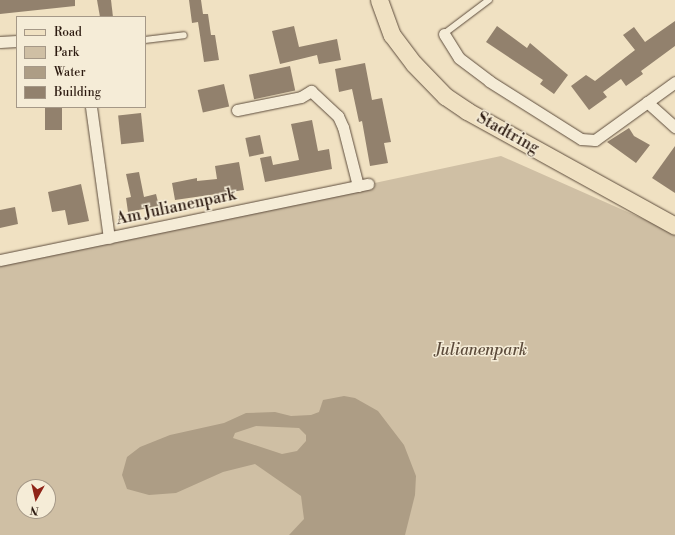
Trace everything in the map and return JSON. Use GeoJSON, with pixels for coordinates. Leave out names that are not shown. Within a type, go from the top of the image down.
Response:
{"type":"FeatureCollection","features":[{"type":"Feature","properties":{"kind":"main road","name":"Stadtring"},"geometry":{"type":"LineString","coordinates":[[379,0],[392,35],[414,64],[445,96],[467,111],[675,226]]}},
{"type":"Feature","properties":{"kind":"street"},"geometry":{"type":"LineString","coordinates":[[444,34],[459,58],[489,81],[581,139],[595,140],[675,82]]}},
{"type":"Feature","properties":{"kind":"street"},"geometry":{"type":"LineString","coordinates":[[0,42],[16,41]]}},
{"type":"Feature","properties":{"kind":"street","name":"Am Julianenpark"},"geometry":{"type":"LineString","coordinates":[[0,260],[363,185],[343,127],[327,104],[311,91],[302,97],[238,110]]}},
{"type":"Feature","properties":{"kind":"street"},"geometry":{"type":"LineString","coordinates":[[647,102],[675,127]]}},
{"type":"Feature","properties":{"kind":"street"},"geometry":{"type":"LineString","coordinates":[[91,108],[109,238]]}},
{"type":"Feature","properties":{"kind":"lane"},"geometry":{"type":"LineString","coordinates":[[444,34],[489,0]]}},
{"type":"Feature","properties":{"kind":"lane"},"geometry":{"type":"LineString","coordinates":[[146,40],[184,35]]}},
{"type":"Feature","properties":{"kind":"green space","name":"Julianenpark"},"geometry":{"type":"Polygon","coordinates":[[[501,156],[675,233],[675,535],[0,535],[0,263],[501,156]]]}},
{"type":"Feature","properties":{"kind":"water"},"geometry":{"type":"Polygon","coordinates":[[[344,396],[355,398],[378,411],[404,445],[416,476],[415,495],[405,535],[289,535],[304,519],[301,496],[255,464],[223,472],[176,493],[149,495],[127,489],[122,475],[127,457],[140,447],[170,435],[224,423],[246,413],[275,412],[291,416],[311,415],[319,412],[323,400],[344,396]],[[256,426],[235,433],[233,438],[282,454],[297,451],[306,441],[306,435],[299,428],[256,426]]]}},
{"type":"Feature","properties":{"kind":"building"},"geometry":{"type":"Polygon","coordinates":[[[0,0],[75,0],[75,6],[0,14],[0,0]]]}},
{"type":"Feature","properties":{"kind":"building"},"geometry":{"type":"Polygon","coordinates":[[[97,0],[111,0],[113,16],[100,16],[97,0]]]}},
{"type":"Feature","properties":{"kind":"building"},"geometry":{"type":"Polygon","coordinates":[[[189,0],[201,0],[203,14],[208,14],[211,35],[215,35],[219,60],[204,62],[198,22],[192,23],[189,0]]]}},
{"type":"Feature","properties":{"kind":"building"},"geometry":{"type":"Polygon","coordinates":[[[675,21],[675,46],[641,71],[643,74],[626,86],[621,79],[603,92],[607,97],[589,110],[571,86],[586,75],[595,81],[635,50],[623,35],[634,27],[645,42],[675,21]]]}},
{"type":"Feature","properties":{"kind":"building"},"geometry":{"type":"Polygon","coordinates":[[[294,26],[299,47],[337,39],[341,60],[319,64],[317,55],[280,64],[272,31],[294,26]]]}},
{"type":"Feature","properties":{"kind":"building"},"geometry":{"type":"Polygon","coordinates":[[[497,26],[527,48],[530,43],[568,75],[554,94],[540,84],[543,80],[486,42],[497,26]]]}},
{"type":"Feature","properties":{"kind":"building"},"geometry":{"type":"Polygon","coordinates":[[[365,63],[372,100],[382,98],[391,142],[384,143],[388,163],[370,166],[362,121],[359,122],[352,89],[339,92],[335,69],[365,63]]]}},
{"type":"Feature","properties":{"kind":"building"},"geometry":{"type":"Polygon","coordinates":[[[290,66],[295,90],[254,99],[249,75],[290,66]]]}},
{"type":"Feature","properties":{"kind":"building"},"geometry":{"type":"Polygon","coordinates":[[[224,84],[229,106],[203,112],[198,90],[224,84]]]}},
{"type":"Feature","properties":{"kind":"building"},"geometry":{"type":"Polygon","coordinates":[[[45,108],[62,108],[62,130],[45,130],[45,108]]]}},
{"type":"Feature","properties":{"kind":"building"},"geometry":{"type":"Polygon","coordinates":[[[141,113],[144,142],[121,144],[118,115],[141,113]]]}},
{"type":"Feature","properties":{"kind":"building"},"geometry":{"type":"Polygon","coordinates":[[[312,120],[318,151],[329,149],[332,169],[265,182],[260,158],[271,156],[273,165],[299,160],[291,124],[312,120]]]}},
{"type":"Feature","properties":{"kind":"building"},"geometry":{"type":"Polygon","coordinates":[[[629,128],[634,136],[650,145],[636,163],[607,142],[629,128]]]}},
{"type":"Feature","properties":{"kind":"building"},"geometry":{"type":"Polygon","coordinates":[[[260,135],[264,154],[249,157],[245,138],[260,135]]]}},
{"type":"Feature","properties":{"kind":"building"},"geometry":{"type":"Polygon","coordinates":[[[675,146],[675,193],[652,178],[675,146]]]}},
{"type":"Feature","properties":{"kind":"building"},"geometry":{"type":"Polygon","coordinates":[[[239,162],[244,190],[175,200],[172,183],[197,178],[197,181],[217,179],[215,166],[239,162]]]}},
{"type":"Feature","properties":{"kind":"building"},"geometry":{"type":"Polygon","coordinates":[[[139,172],[144,197],[156,194],[159,206],[128,212],[126,198],[131,197],[126,174],[139,172]]]}},
{"type":"Feature","properties":{"kind":"building"},"geometry":{"type":"Polygon","coordinates":[[[81,184],[89,221],[68,225],[65,210],[52,212],[48,192],[81,184]]]}},
{"type":"Feature","properties":{"kind":"building"},"geometry":{"type":"Polygon","coordinates":[[[15,207],[18,224],[0,228],[0,210],[15,207]]]}}]}
